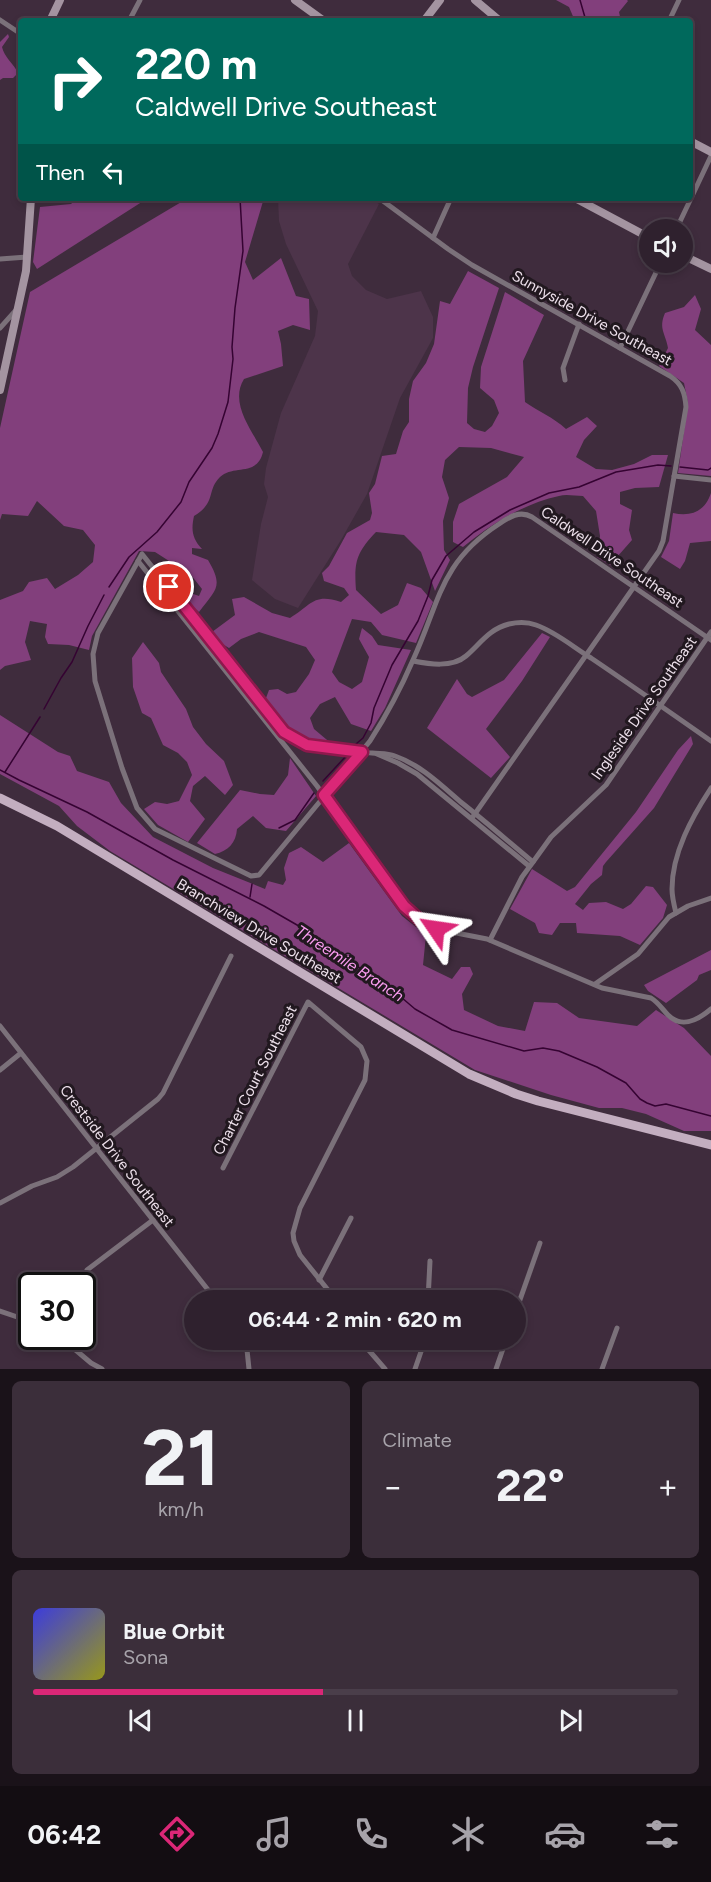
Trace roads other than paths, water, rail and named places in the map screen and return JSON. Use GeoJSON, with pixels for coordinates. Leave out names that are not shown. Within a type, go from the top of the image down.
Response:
{"type":"FeatureCollection","features":[{"type":"Feature","properties":{"kind":"main road","name":"Branchview Drive Southeast"},"geometry":{"type":"LineString","coordinates":[[0,798],[57,826],[469,1074],[538,1101],[711,1145]]}},
{"type":"Feature","properties":{"kind":"street"},"geometry":{"type":"LineString","coordinates":[[51,18],[60,0]]}},
{"type":"Feature","properties":{"kind":"street"},"geometry":{"type":"LineString","coordinates":[[131,18],[140,0]]}},
{"type":"Feature","properties":{"kind":"street"},"geometry":{"type":"LineString","coordinates":[[295,0],[320,18]]}},
{"type":"Feature","properties":{"kind":"street"},"geometry":{"type":"LineString","coordinates":[[426,18],[440,0]]}},
{"type":"Feature","properties":{"kind":"street"},"geometry":{"type":"LineString","coordinates":[[475,0],[496,18]]}},
{"type":"Feature","properties":{"kind":"street"},"geometry":{"type":"LineString","coordinates":[[670,18],[679,0]]}},
{"type":"Feature","properties":{"kind":"street"},"geometry":{"type":"LineString","coordinates":[[0,20],[18,32]]}},
{"type":"Feature","properties":{"kind":"street"},"geometry":{"type":"LineString","coordinates":[[693,143],[711,154],[693,193]]}},
{"type":"Feature","properties":{"kind":"street"},"geometry":{"type":"LineString","coordinates":[[0,390],[27,257],[31,201]]}},
{"type":"Feature","properties":{"kind":"street","name":"Sunnyside Drive Southeast"},"geometry":{"type":"LineString","coordinates":[[383,201],[472,265],[670,376],[679,383],[683,390],[686,407],[663,541],[635,587],[474,816]]}},
{"type":"Feature","properties":{"kind":"street"},"geometry":{"type":"LineString","coordinates":[[433,238],[450,201]]}},
{"type":"Feature","properties":{"kind":"street"},"geometry":{"type":"LineString","coordinates":[[581,201],[639,232]]}},
{"type":"Feature","properties":{"kind":"street"},"geometry":{"type":"LineString","coordinates":[[681,219],[689,201]]}},
{"type":"Feature","properties":{"kind":"street"},"geometry":{"type":"LineString","coordinates":[[0,259],[27,257]]}},
{"type":"Feature","properties":{"kind":"street"},"geometry":{"type":"LineString","coordinates":[[693,260],[711,269]]}},
{"type":"Feature","properties":{"kind":"street"},"geometry":{"type":"LineString","coordinates":[[620,348],[656,273]]}},
{"type":"Feature","properties":{"kind":"street"},"geometry":{"type":"LineString","coordinates":[[0,328],[18,308]]}},
{"type":"Feature","properties":{"kind":"street"},"geometry":{"type":"LineString","coordinates":[[565,380],[563,368],[579,324]]}},
{"type":"Feature","properties":{"kind":"street"},"geometry":{"type":"LineString","coordinates":[[674,476],[711,480]]}},
{"type":"Feature","properties":{"kind":"street","name":"Caldwell Drive Southeast"},"geometry":{"type":"LineString","coordinates":[[138,561],[98,633],[92,668],[134,802],[144,818],[162,834],[256,877],[362,752],[380,725],[413,662],[441,588],[450,571],[479,537],[515,515],[524,513],[532,517],[710,636]]}},
{"type":"Feature","properties":{"kind":"street"},"geometry":{"type":"LineString","coordinates":[[531,864],[474,816],[409,769],[375,753],[307,745],[284,732],[142,554],[138,561],[324,795],[399,900],[412,914],[436,929],[490,940],[594,984],[619,993],[651,998],[677,1021],[690,1022],[711,1009]]}},
{"type":"Feature","properties":{"kind":"street"},"geometry":{"type":"LineString","coordinates":[[413,662],[452,663],[466,656],[496,629],[516,623],[529,623],[546,629],[711,741]]}},
{"type":"Feature","properties":{"kind":"street","name":"Ingleside Drive Southeast"},"geometry":{"type":"LineString","coordinates":[[490,940],[531,864],[551,837],[593,800],[606,785],[710,636]]}},
{"type":"Feature","properties":{"kind":"street"},"geometry":{"type":"LineString","coordinates":[[676,913],[672,888],[676,861],[688,827],[711,788]]}},
{"type":"Feature","properties":{"kind":"street"},"geometry":{"type":"LineString","coordinates":[[594,984],[638,954],[660,927],[676,913],[711,898]]}},
{"type":"Feature","properties":{"kind":"street"},"geometry":{"type":"LineString","coordinates":[[0,1203],[32,1186],[57,1177],[146,1111],[163,1093],[231,956]]}},
{"type":"Feature","properties":{"kind":"street","name":"Charter Court Southeast"},"geometry":{"type":"LineString","coordinates":[[223,1168],[308,1002],[358,1044],[367,1065],[365,1080],[300,1208],[295,1224],[293,1233],[296,1249],[319,1280]]}},
{"type":"Feature","properties":{"kind":"street","name":"Crestside Drive Southeast"},"geometry":{"type":"LineString","coordinates":[[0,1026],[208,1290]]}},
{"type":"Feature","properties":{"kind":"street"},"geometry":{"type":"LineString","coordinates":[[0,1070],[21,1053]]}},
{"type":"Feature","properties":{"kind":"street"},"geometry":{"type":"LineString","coordinates":[[328,1290],[319,1280],[351,1218]]}},
{"type":"Feature","properties":{"kind":"street"},"geometry":{"type":"LineString","coordinates":[[87,1270],[153,1220]]}},
{"type":"Feature","properties":{"kind":"street"},"geometry":{"type":"LineString","coordinates":[[523,1290],[540,1242]]}},
{"type":"Feature","properties":{"kind":"street"},"geometry":{"type":"LineString","coordinates":[[429,1290],[430,1262]]}},
{"type":"Feature","properties":{"kind":"street"},"geometry":{"type":"LineString","coordinates":[[0,1311],[18,1317]]}},
{"type":"Feature","properties":{"kind":"street"},"geometry":{"type":"LineString","coordinates":[[602,1369],[618,1328]]}},
{"type":"Feature","properties":{"kind":"street"},"geometry":{"type":"LineString","coordinates":[[76,1350],[102,1369]]}},
{"type":"Feature","properties":{"kind":"street"},"geometry":{"type":"LineString","coordinates":[[247,1350],[249,1369]]}},
{"type":"Feature","properties":{"kind":"street"},"geometry":{"type":"LineString","coordinates":[[369,1350],[385,1369]]}},
{"type":"Feature","properties":{"kind":"street"},"geometry":{"type":"LineString","coordinates":[[415,1369],[422,1350]]}},
{"type":"Feature","properties":{"kind":"street"},"geometry":{"type":"LineString","coordinates":[[496,1369],[503,1350]]}},
{"type":"Feature","properties":{"kind":"waterway"},"geometry":{"type":"LineString","coordinates":[[580,0],[585,18]]}},
{"type":"Feature","properties":{"kind":"waterway"},"geometry":{"type":"LineString","coordinates":[[109,587],[129,557],[157,532],[181,502],[189,482],[212,448],[218,434],[228,402],[233,359],[235,308],[243,251],[240,201]]}},
{"type":"Feature","properties":{"kind":"waterway"},"geometry":{"type":"LineString","coordinates":[[356,744],[363,738],[371,723],[374,708],[392,665],[418,621],[432,580],[446,556],[474,532],[510,510],[549,493],[579,487],[616,472],[658,465],[671,466]]}},
{"type":"Feature","properties":{"kind":"waterway"},"geometry":{"type":"LineString","coordinates":[[680,467],[708,470],[711,468]]}},
{"type":"Feature","properties":{"kind":"waterway"},"geometry":{"type":"LineString","coordinates":[[44,709],[72,662],[104,595]]}},
{"type":"Feature","properties":{"kind":"waterway"},"geometry":{"type":"LineString","coordinates":[[5,772],[40,717]]}},
{"type":"Feature","properties":{"kind":"waterway"},"geometry":{"type":"LineString","coordinates":[[323,781],[347,755]]}},
{"type":"Feature","properties":{"kind":"waterway","name":"Threemile Branch"},"geometry":{"type":"LineString","coordinates":[[0,770],[87,812],[304,929],[388,986],[415,1009],[452,1030],[524,1051],[543,1048],[559,1051],[597,1067],[626,1083],[640,1099],[647,1103],[655,1106],[666,1104],[711,1116]]}},
{"type":"Feature","properties":{"kind":"waterway"},"geometry":{"type":"LineString","coordinates":[[279,828],[295,820],[314,793]]}},
{"type":"Feature","properties":{"kind":"waterway"},"geometry":{"type":"LineString","coordinates":[[250,897],[252,884]]}}]}
